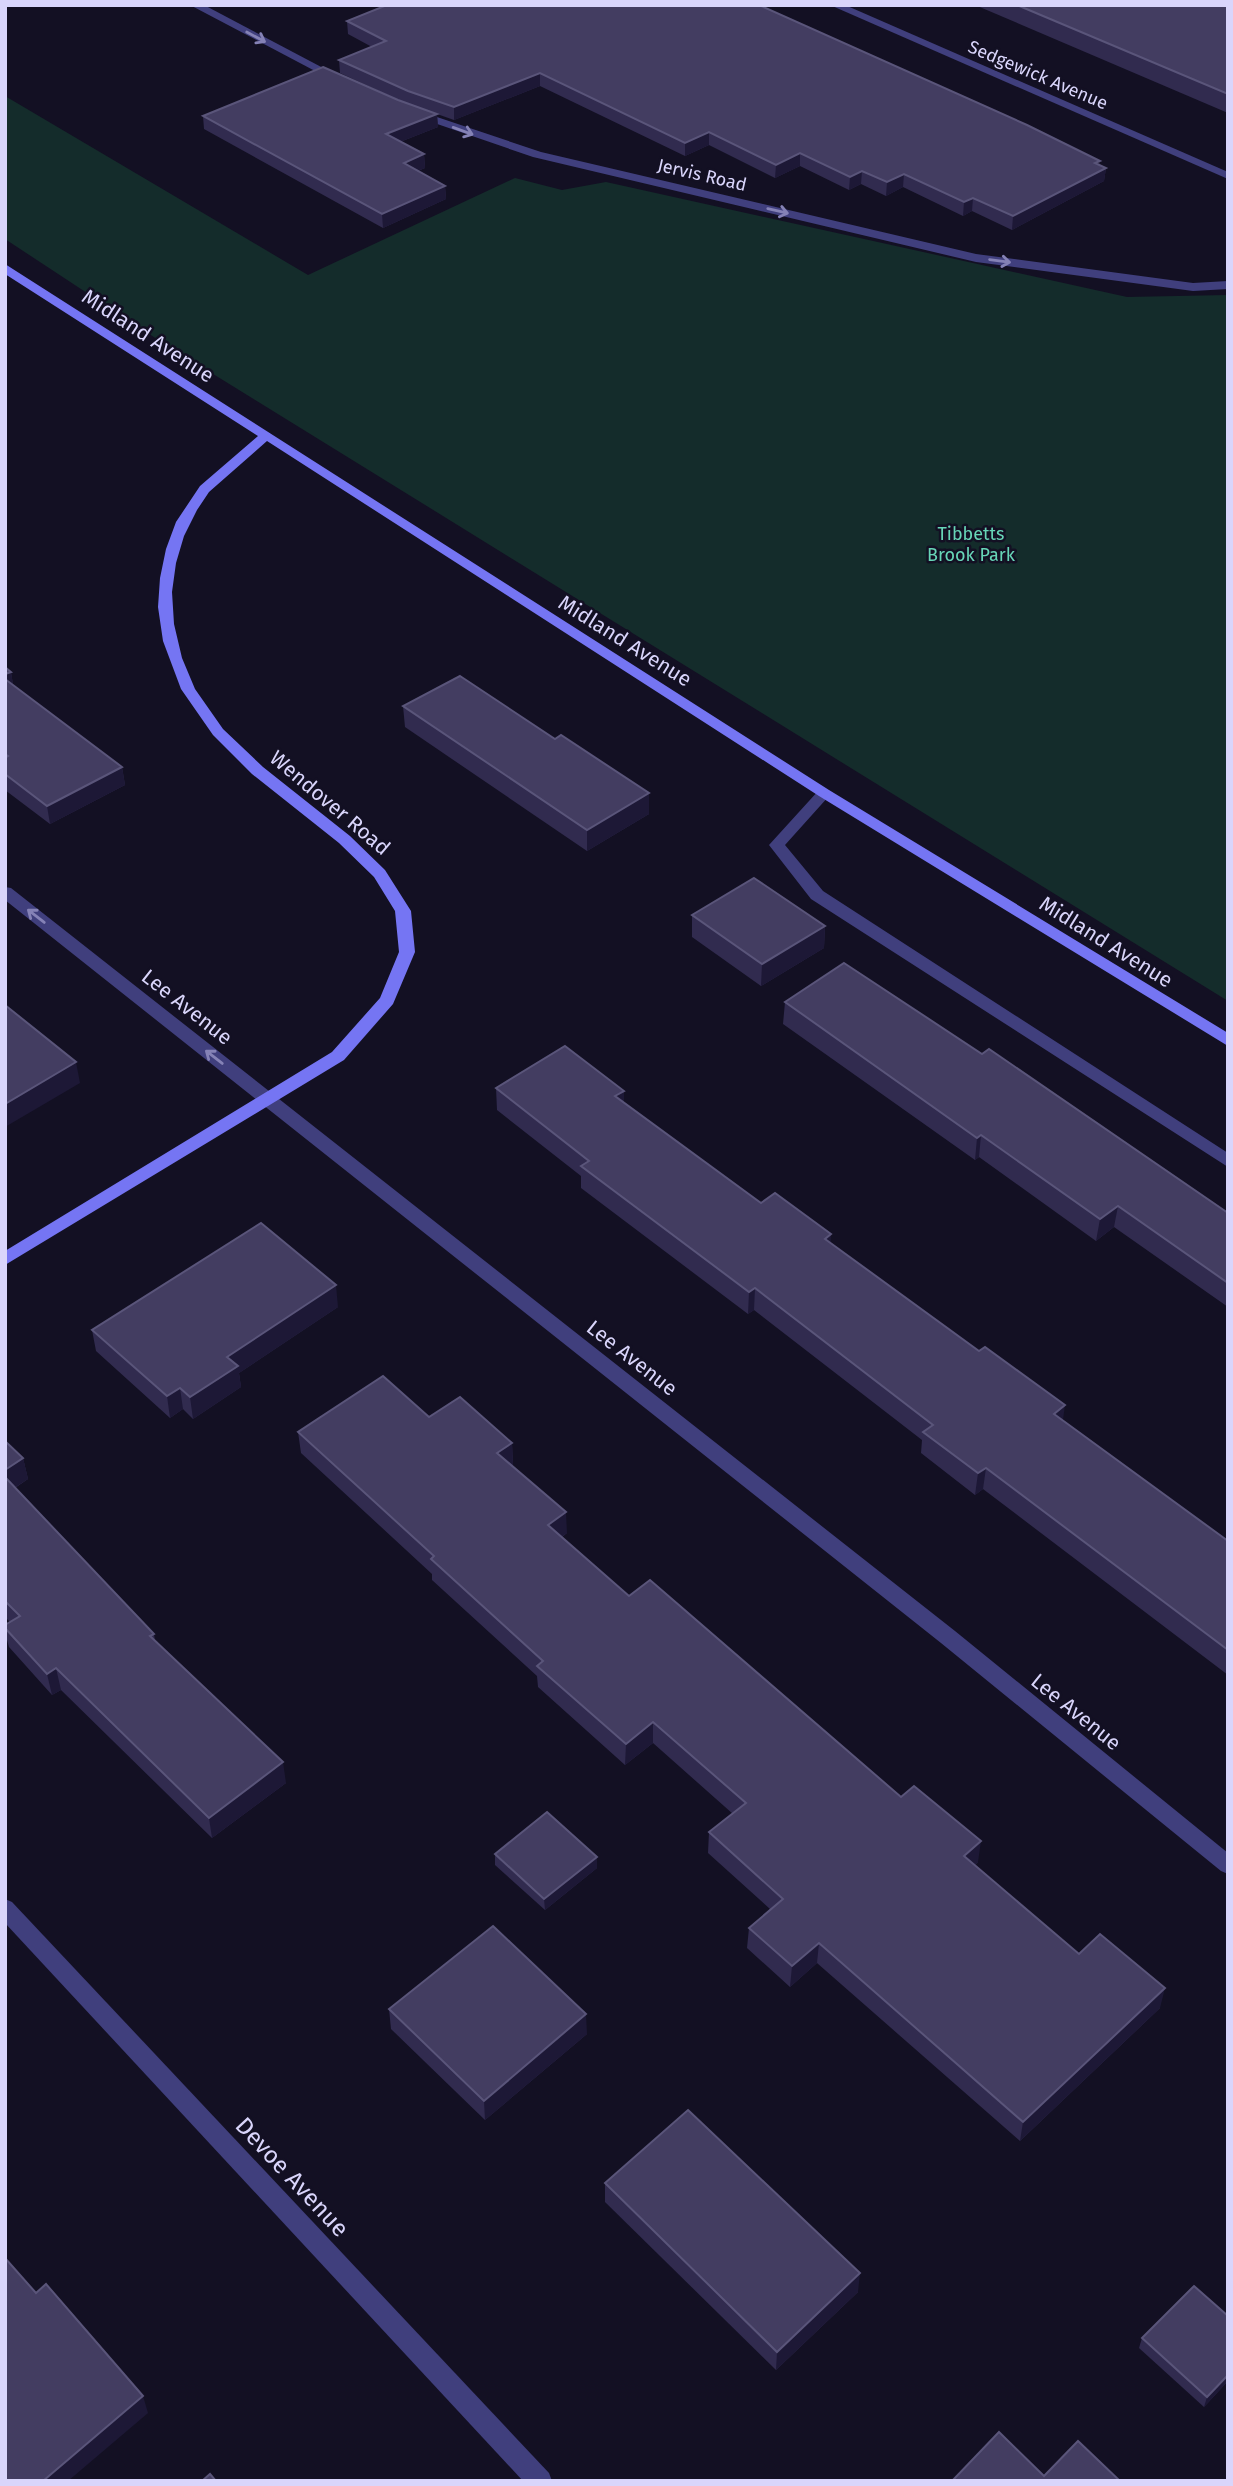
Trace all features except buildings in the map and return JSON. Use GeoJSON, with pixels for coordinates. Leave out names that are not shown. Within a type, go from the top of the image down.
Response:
{"type":"FeatureCollection","features":[{"type":"Feature","properties":{"kind":"street"},"geometry":{"type":"LineString","coordinates":[[195,5],[347,83]]}},
{"type":"Feature","properties":{"kind":"street","name":"Sedgewick Avenue"},"geometry":{"type":"LineString","coordinates":[[835,5],[1228,176]]}},
{"type":"Feature","properties":{"kind":"street","name":"Jervis Road"},"geometry":{"type":"LineString","coordinates":[[404,109],[537,155],[976,258],[1193,287],[1228,285]]}},
{"type":"Feature","properties":{"kind":"street","name":"Midland Avenue"},"geometry":{"type":"LineString","coordinates":[[5,268],[824,793],[1228,1041]]}},
{"type":"Feature","properties":{"kind":"street","name":"Wendover Road"},"geometry":{"type":"LineString","coordinates":[[5,1259],[338,1056],[363,1034],[394,992],[404,968],[409,945],[404,917],[395,892],[358,848],[264,775],[219,733],[194,698],[174,659],[166,624],[165,597],[174,543],[200,495],[265,436]]}},
{"type":"Feature","properties":{"kind":"street"},"geometry":{"type":"LineString","coordinates":[[824,793],[777,845],[817,895],[1228,1161]]}},
{"type":"Feature","properties":{"kind":"street","name":"Lee Avenue"},"geometry":{"type":"LineString","coordinates":[[5,892],[948,1637],[1228,1865]]}},
{"type":"Feature","properties":{"kind":"street","name":"Devoe Avenue"},"geometry":{"type":"LineString","coordinates":[[5,1908],[540,2481]]}},
{"type":"Feature","properties":{"kind":"green space","name":"Tibbetts Brook Park"},"geometry":{"type":"Polygon","coordinates":[[[5,96],[308,275],[515,178],[562,190],[606,182],[1127,297],[1228,295],[1228,1001],[163,343],[5,239],[5,96]]]}}]}
